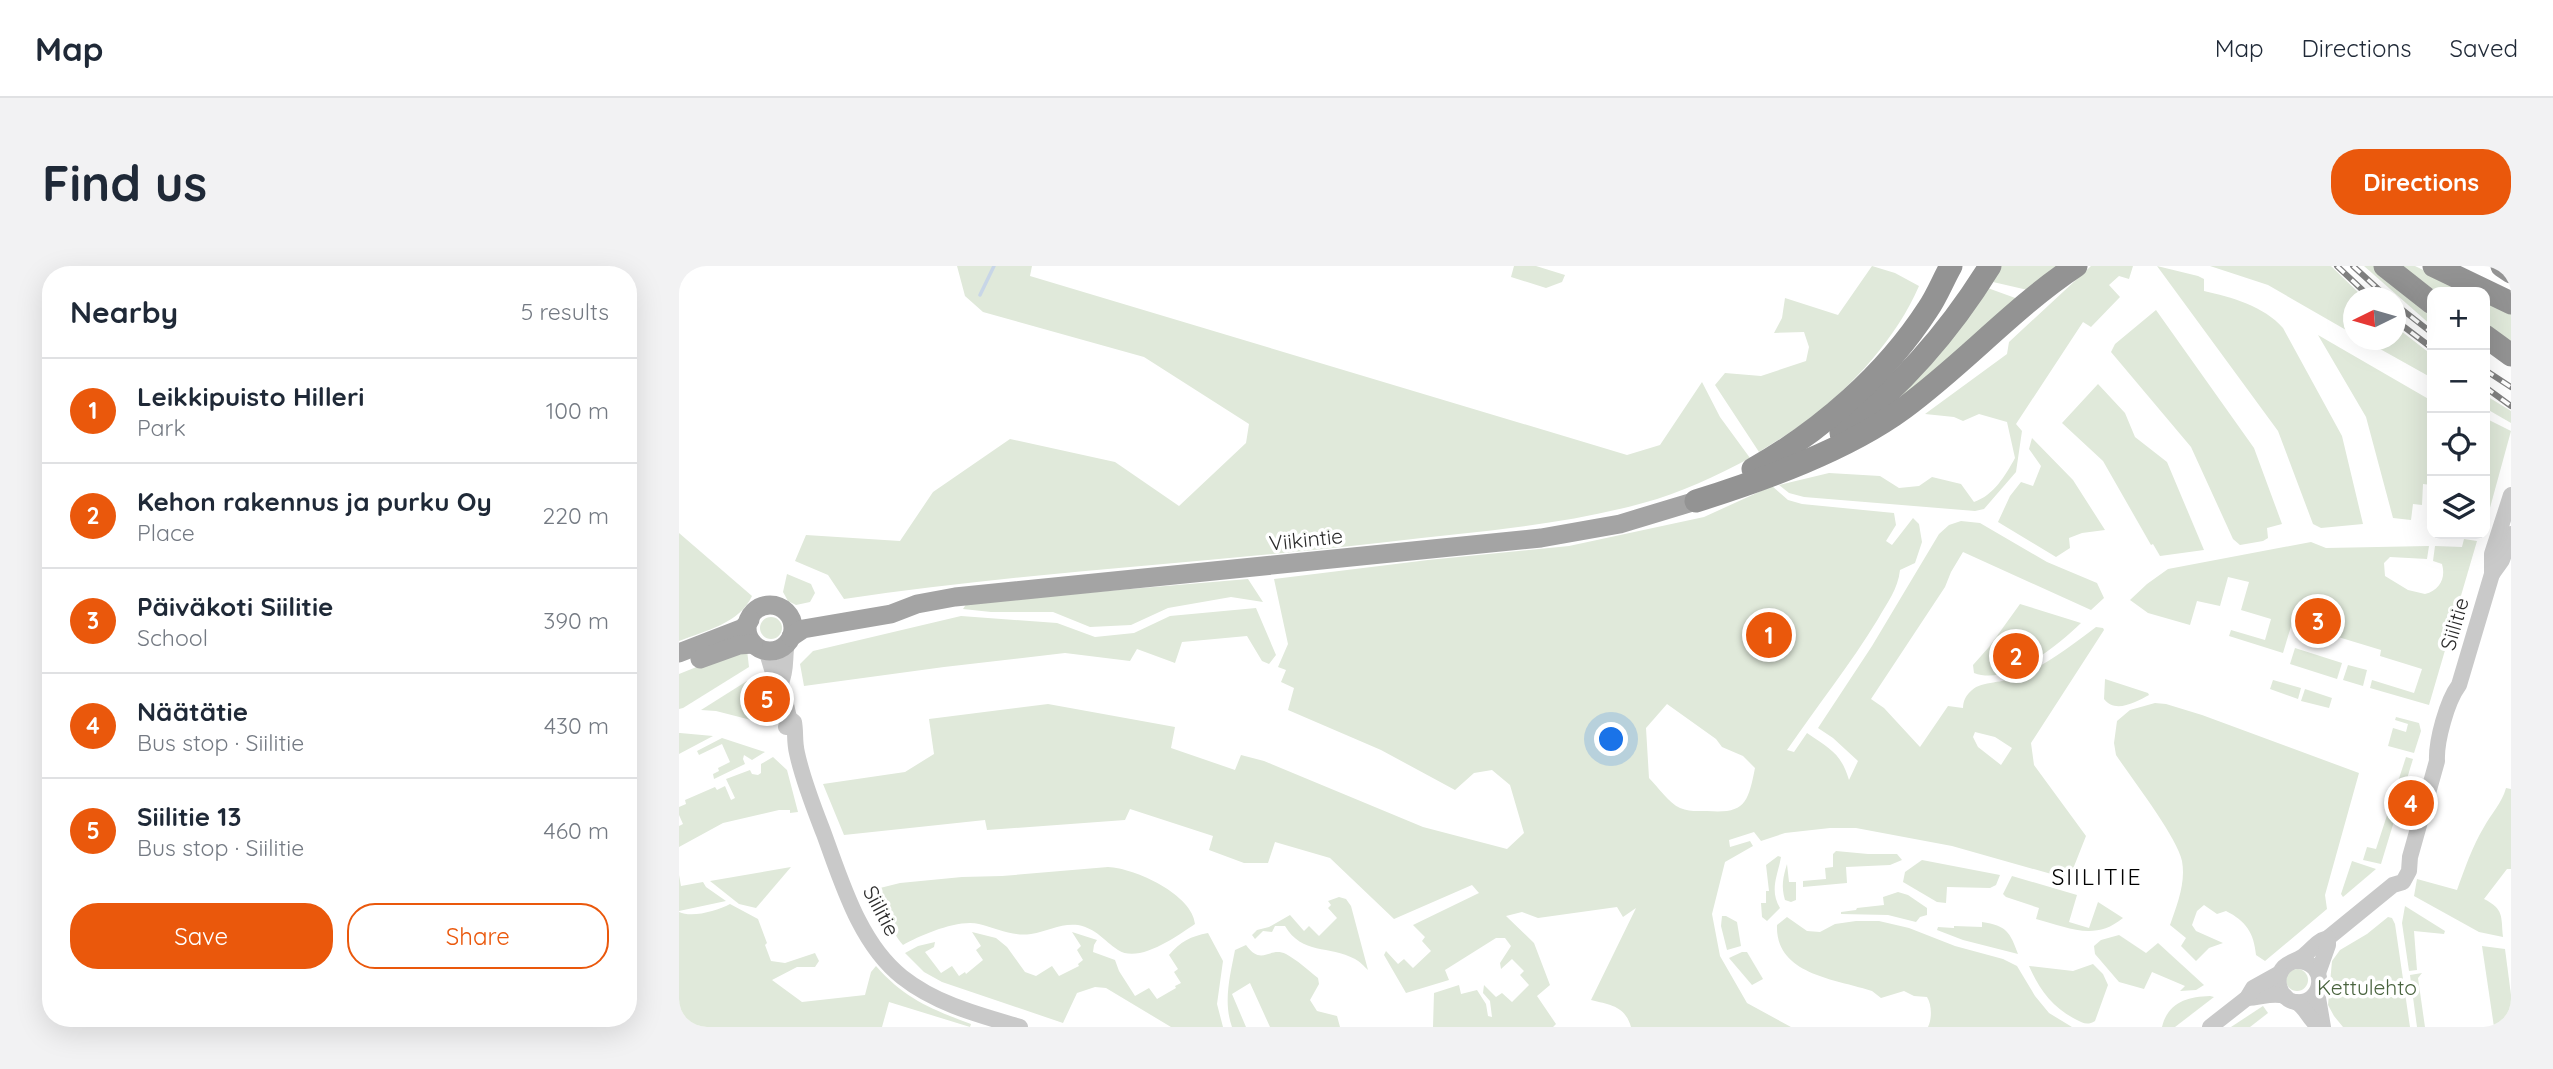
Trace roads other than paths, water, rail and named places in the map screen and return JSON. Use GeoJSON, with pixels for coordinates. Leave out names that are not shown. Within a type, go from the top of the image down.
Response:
{"type":"FeatureCollection","features":[{"type":"Feature","properties":{"kind":"highway"},"geometry":{"type":"LineString","coordinates":[[1795,464],[1857,421],[1918,363],[1952,323],[1990,266]]}},
{"type":"Feature","properties":{"kind":"highway"},"geometry":{"type":"LineString","coordinates":[[1696,501],[1747,485],[1859,436],[1901,410],[2076,266]]}},
{"type":"Feature","properties":{"kind":"highway"},"geometry":{"type":"LineString","coordinates":[[2385,266],[2427,299]]}},
{"type":"Feature","properties":{"kind":"highway"},"geometry":{"type":"LineString","coordinates":[[2435,266],[2511,303]]}},
{"type":"Feature","properties":{"kind":"highway"},"geometry":{"type":"LineString","coordinates":[[2502,266],[2511,272]]}},
{"type":"Feature","properties":{"kind":"highway"},"geometry":{"type":"LineString","coordinates":[[1696,501],[1774,457],[1831,414],[1870,380],[1905,342],[1950,267]]}},
{"type":"Feature","properties":{"kind":"highway"},"geometry":{"type":"LineString","coordinates":[[2490,340],[2511,355]]}},
{"type":"Feature","properties":{"kind":"main road","name":"Viikintie"},"geometry":{"type":"LineString","coordinates":[[789,640],[803,629],[891,614],[917,604],[955,597],[1541,538],[1621,524],[1696,501]]}},
{"type":"Feature","properties":{"kind":"main road","name":"Viikintie"},"geometry":{"type":"LineString","coordinates":[[789,615],[797,617],[890,603],[917,604]]}},
{"type":"Feature","properties":{"kind":"main road"},"geometry":{"type":"LineString","coordinates":[[679,666],[739,645],[778,650],[789,640],[792,622],[789,615],[776,605],[767,604],[753,612],[748,629],[758,647]]}},
{"type":"Feature","properties":{"kind":"main road"},"geometry":{"type":"LineString","coordinates":[[679,653],[743,628],[750,620]]}},
{"type":"Feature","properties":{"kind":"street","name":"Siilitie"},"geometry":{"type":"LineString","coordinates":[[2296,961],[2319,940],[2328,938],[2393,885],[2403,882],[2407,877],[2410,857],[2437,761],[2445,752],[2461,697],[2459,685],[2491,574],[2492,554],[2511,495]]}},
{"type":"Feature","properties":{"kind":"street","name":"Siilitie"},"geometry":{"type":"LineString","coordinates":[[2491,574],[2503,559],[2511,534]]}},
{"type":"Feature","properties":{"kind":"street","name":"Siilitie"},"geometry":{"type":"LineString","coordinates":[[781,682],[785,674],[784,654],[789,640]]}},
{"type":"Feature","properties":{"kind":"street","name":"Siilitie"},"geometry":{"type":"LineString","coordinates":[[758,647],[768,656],[774,676],[781,682],[789,718],[795,722],[796,730],[793,736],[803,774],[833,860],[860,923],[888,964],[900,976],[929,995],[1020,1027]]}},
{"type":"Feature","properties":{"kind":"street"},"geometry":{"type":"LineString","coordinates":[[2280,974],[2279,986],[2290,999],[2305,1009],[2313,1024],[2321,1027],[2318,974],[2328,938]]}},
{"type":"Feature","properties":{"kind":"street"},"geometry":{"type":"LineString","coordinates":[[2210,1027],[2247,998],[2253,988],[2280,974],[2287,965],[2296,961],[2310,964],[2318,974]]}},
{"type":"Feature","properties":{"kind":"street"},"geometry":{"type":"LineString","coordinates":[[2247,998],[2271,994],[2308,1000],[2317,992]]}},
{"type":"Feature","properties":{"kind":"waterway"},"geometry":{"type":"LineString","coordinates":[[980,295],[994,266]]}},
{"type":"Feature","properties":{"kind":"railway"},"geometry":{"type":"LineString","coordinates":[[2337,266],[2359,287]]}},
{"type":"Feature","properties":{"kind":"railway"},"geometry":{"type":"LineString","coordinates":[[2353,266],[2376,287]]}},
{"type":"Feature","properties":{"kind":"railway"},"geometry":{"type":"LineString","coordinates":[[2406,313],[2427,329]]}},
{"type":"Feature","properties":{"kind":"railway"},"geometry":{"type":"LineString","coordinates":[[2406,328],[2427,344]]}},
{"type":"Feature","properties":{"kind":"railway"},"geometry":{"type":"LineString","coordinates":[[2490,373],[2511,387]]}},
{"type":"Feature","properties":{"kind":"railway"},"geometry":{"type":"LineString","coordinates":[[2490,391],[2511,406]]}},
{"type":"Feature","properties":{"kind":"place","name":"Päiväkoti Siilitie"},"geometry":{"type":"Point","coordinates":[2318,621]}},
{"type":"Feature","properties":{"kind":"place","name":"Leikkipuisto Hilleri"},"geometry":{"type":"Point","coordinates":[1769,635]}},
{"type":"Feature","properties":{"kind":"place","name":"Kehon rakennus ja purku Oy"},"geometry":{"type":"Point","coordinates":[2016,656]}},
{"type":"Feature","properties":{"kind":"place","name":"Siilitie 13"},"geometry":{"type":"Point","coordinates":[767,699]}},
{"type":"Feature","properties":{"kind":"place","name":"Näätätie"},"geometry":{"type":"Point","coordinates":[2411,803]}},
{"type":"Feature","properties":{"kind":"district","name":"SIILITIE"},"geometry":{"type":"Point","coordinates":[2097,877]}},
{"type":"Feature","properties":{"kind":"park label","name":"Kettulehto"},"geometry":{"type":"Point","coordinates":[2367,988]}}]}
